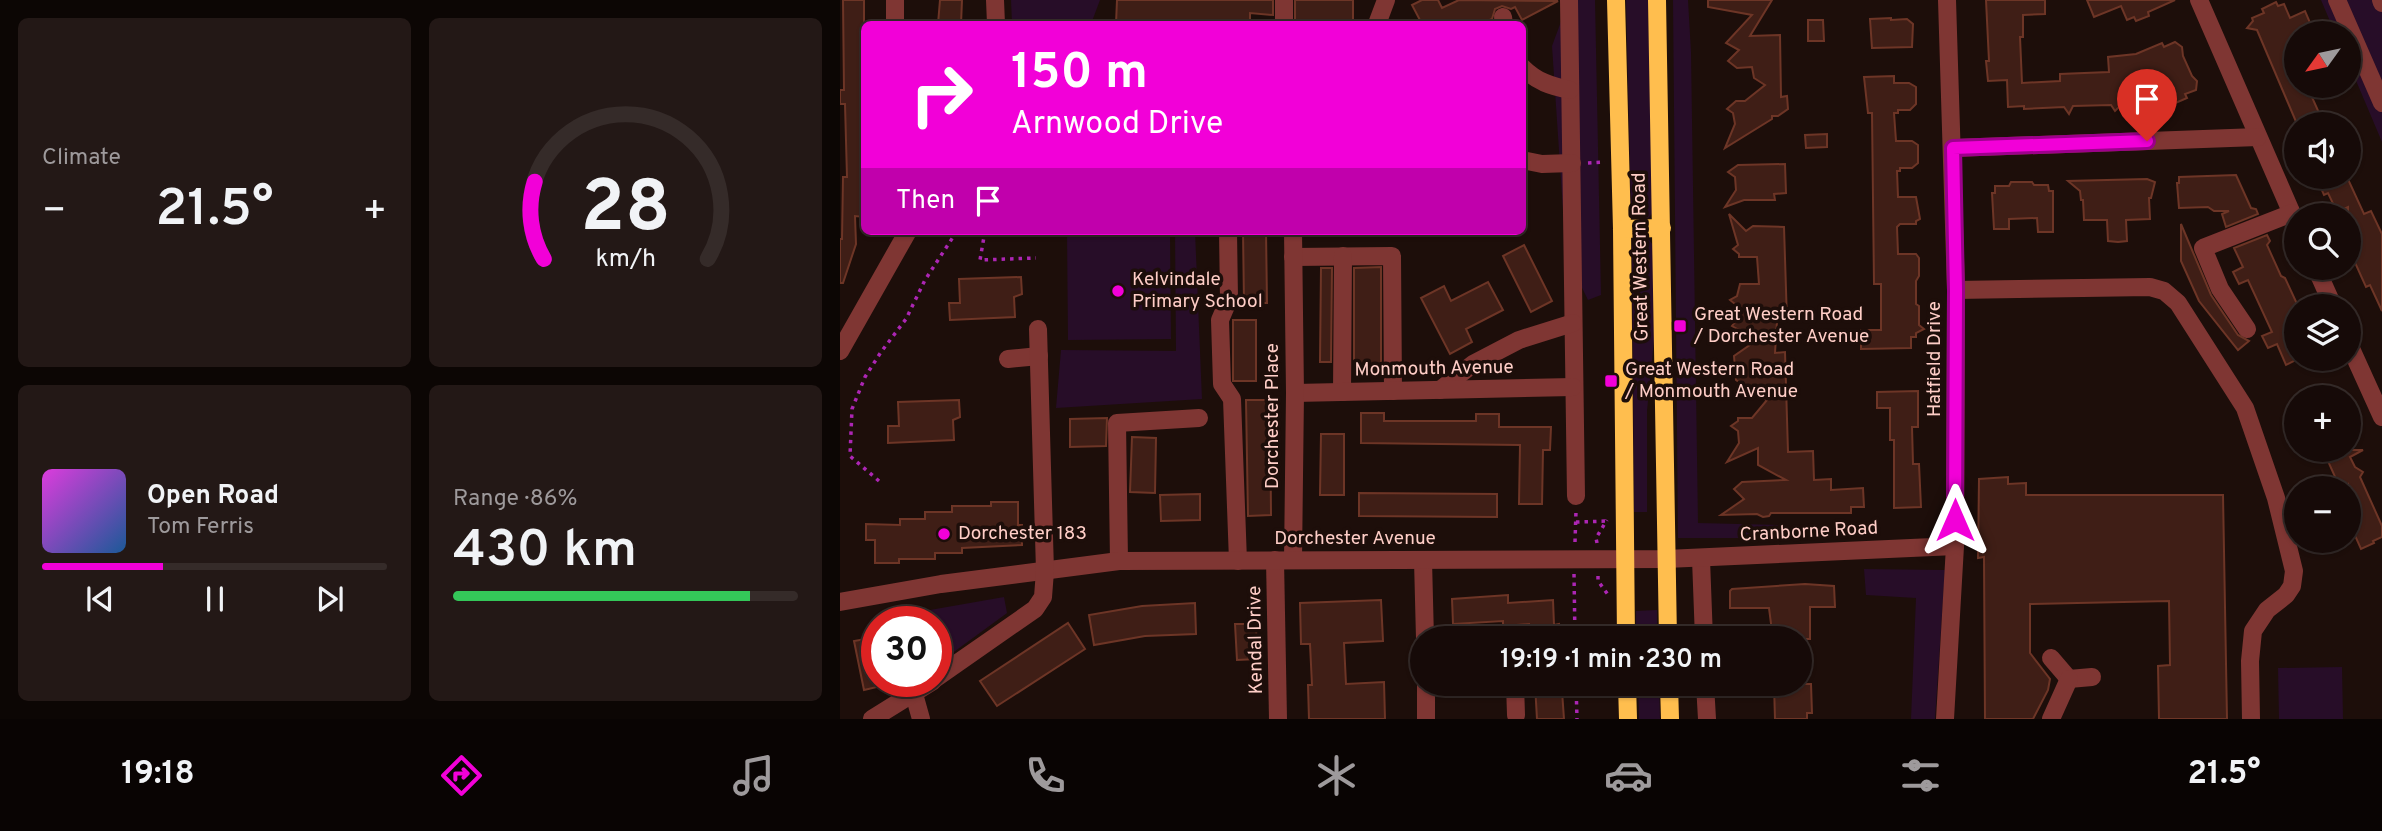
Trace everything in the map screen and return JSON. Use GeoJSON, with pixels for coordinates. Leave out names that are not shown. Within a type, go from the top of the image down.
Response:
{"type":"FeatureCollection","features":[{"type":"Feature","properties":{"kind":"main road","name":"Great Western Road"},"geometry":{"type":"LineString","coordinates":[[1616,0],[1622,229],[1626,626]]}},
{"type":"Feature","properties":{"kind":"main road","name":"Great Western Road"},"geometry":{"type":"LineString","coordinates":[[1657,0],[1668,626]]}},
{"type":"Feature","properties":{"kind":"main road"},"geometry":{"type":"LineString","coordinates":[[1622,229],[1662,228]]}},
{"type":"Feature","properties":{"kind":"main road"},"geometry":{"type":"LineString","coordinates":[[1627,696],[1628,719]]}},
{"type":"Feature","properties":{"kind":"main road"},"geometry":{"type":"LineString","coordinates":[[1669,696],[1670,719]]}},
{"type":"Feature","properties":{"kind":"street"},"geometry":{"type":"LineString","coordinates":[[895,0],[895,21]]}},
{"type":"Feature","properties":{"kind":"street"},"geometry":{"type":"LineString","coordinates":[[995,0],[996,21]]}},
{"type":"Feature","properties":{"kind":"street"},"geometry":{"type":"LineString","coordinates":[[1284,0],[1284,21]]}},
{"type":"Feature","properties":{"kind":"street"},"geometry":{"type":"LineString","coordinates":[[1378,21],[1386,0]]}},
{"type":"Feature","properties":{"kind":"street"},"geometry":{"type":"LineString","coordinates":[[1569,0],[1576,496]]}},
{"type":"Feature","properties":{"kind":"street","name":"Hatfield Drive"},"geometry":{"type":"LineString","coordinates":[[1945,719],[1955,546],[1956,290],[1947,0]]}},
{"type":"Feature","properties":{"kind":"street"},"geometry":{"type":"LineString","coordinates":[[2199,0],[2287,203]]}},
{"type":"Feature","properties":{"kind":"street"},"geometry":{"type":"LineString","coordinates":[[2337,0],[2382,103]]}},
{"type":"Feature","properties":{"kind":"street"},"geometry":{"type":"LineString","coordinates":[[1526,71],[1546,84],[1570,90]]}},
{"type":"Feature","properties":{"kind":"street"},"geometry":{"type":"LineString","coordinates":[[1953,148],[2258,138]]}},
{"type":"Feature","properties":{"kind":"street"},"geometry":{"type":"LineString","coordinates":[[1526,161],[1542,164],[1572,163]]}},
{"type":"Feature","properties":{"kind":"street"},"geometry":{"type":"LineString","coordinates":[[2247,329],[2220,289],[2203,248],[2284,221]]}},
{"type":"Feature","properties":{"kind":"street"},"geometry":{"type":"LineString","coordinates":[[840,351],[906,235]]}},
{"type":"Feature","properties":{"kind":"street"},"geometry":{"type":"LineString","coordinates":[[1228,235],[1229,299],[1220,320],[1222,384],[1232,399],[1238,561]]}},
{"type":"Feature","properties":{"kind":"street","name":"Dorchester Place"},"geometry":{"type":"LineString","coordinates":[[1284,560],[1295,393],[1293,235]]}},
{"type":"Feature","properties":{"kind":"street"},"geometry":{"type":"LineString","coordinates":[[1342,392],[1343,256]]}},
{"type":"Feature","properties":{"kind":"street"},"geometry":{"type":"LineString","coordinates":[[1293,257],[1392,256],[1392,391]]}},
{"type":"Feature","properties":{"kind":"street"},"geometry":{"type":"LineString","coordinates":[[1956,290],[2150,287],[2164,291],[2178,303],[2245,408],[2276,498],[2294,571],[2292,586],[2286,595],[2267,610],[2253,631],[2250,661],[2251,719]]}},
{"type":"Feature","properties":{"kind":"street"},"geometry":{"type":"LineString","coordinates":[[1440,390],[1474,364],[1519,340],[1573,323]]}},
{"type":"Feature","properties":{"kind":"street"},"geometry":{"type":"LineString","coordinates":[[952,668],[1035,610],[1043,597],[1045,571],[1038,329]]}},
{"type":"Feature","properties":{"kind":"street"},"geometry":{"type":"LineString","coordinates":[[1008,359],[1039,356]]}},
{"type":"Feature","properties":{"kind":"street"},"geometry":{"type":"LineString","coordinates":[[2361,371],[2382,417]]}},
{"type":"Feature","properties":{"kind":"street","name":"Monmouth Avenue"},"geometry":{"type":"LineString","coordinates":[[1295,393],[1573,387]]}},
{"type":"Feature","properties":{"kind":"street"},"geometry":{"type":"LineString","coordinates":[[1119,561],[1117,423],[1199,418]]}},
{"type":"Feature","properties":{"kind":"street","name":"Cranborne Road"},"geometry":{"type":"LineString","coordinates":[[1666,559],[1955,546]]}},
{"type":"Feature","properties":{"kind":"street","name":"Dorchester Avenue"},"geometry":{"type":"LineString","coordinates":[[840,603],[941,584],[1119,561],[1666,559]]}},
{"type":"Feature","properties":{"kind":"street"},"geometry":{"type":"LineString","coordinates":[[1701,559],[1704,626]]}},
{"type":"Feature","properties":{"kind":"street","name":"Kendal Drive"},"geometry":{"type":"LineString","coordinates":[[1278,719],[1284,560]]}},
{"type":"Feature","properties":{"kind":"street"},"geometry":{"type":"LineString","coordinates":[[1423,560],[1425,626]]}},
{"type":"Feature","properties":{"kind":"street"},"geometry":{"type":"LineString","coordinates":[[2051,658],[2069,679]]}},
{"type":"Feature","properties":{"kind":"street"},"geometry":{"type":"LineString","coordinates":[[2069,679],[2092,677]]}},
{"type":"Feature","properties":{"kind":"street"},"geometry":{"type":"LineString","coordinates":[[2051,719],[2069,679]]}},
{"type":"Feature","properties":{"kind":"street"},"geometry":{"type":"LineString","coordinates":[[1426,696],[1426,719]]}},
{"type":"Feature","properties":{"kind":"street"},"geometry":{"type":"LineString","coordinates":[[1516,696],[1516,715]]}},
{"type":"Feature","properties":{"kind":"street"},"geometry":{"type":"LineString","coordinates":[[1706,696],[1707,719]]}},
{"type":"Feature","properties":{"kind":"street"},"geometry":{"type":"LineString","coordinates":[[872,719],[909,697]]}},
{"type":"Feature","properties":{"kind":"street"},"geometry":{"type":"LineString","coordinates":[[915,697],[921,719]]}},
{"type":"Feature","properties":{"kind":"path"},"geometry":{"type":"LineString","coordinates":[[1572,163],[1620,161]]}},
{"type":"Feature","properties":{"kind":"path"},"geometry":{"type":"LineString","coordinates":[[879,481],[850,456],[852,409],[865,377],[906,318],[925,280],[954,235]]}},
{"type":"Feature","properties":{"kind":"path"},"geometry":{"type":"LineString","coordinates":[[984,235],[980,260],[1036,258]]}},
{"type":"Feature","properties":{"kind":"path"},"geometry":{"type":"LineString","coordinates":[[1576,522],[1623,520]]}},
{"type":"Feature","properties":{"kind":"path"},"geometry":{"type":"LineString","coordinates":[[1576,696],[1577,719]]}},
{"type":"Feature","properties":{"kind":"shaded area"},"geometry":{"type":"Polygon","coordinates":[[[1011,0],[1100,0],[1092,21],[1012,21],[1011,0]]]}},
{"type":"Feature","properties":{"kind":"shaded area"},"geometry":{"type":"Polygon","coordinates":[[[1569,0],[1595,0],[1601,295],[1588,300],[1566,255],[1552,46],[1569,0]]]}},
{"type":"Feature","properties":{"kind":"shaded area"},"geometry":{"type":"Polygon","coordinates":[[[1626,0],[1648,0],[1653,213],[1648,218],[1634,218],[1631,215],[1626,0]]]}},
{"type":"Feature","properties":{"kind":"shaded area"},"geometry":{"type":"Polygon","coordinates":[[[1673,0],[1688,0],[1691,52],[1698,523],[1782,525],[1782,538],[1678,538],[1673,0]]]}},
{"type":"Feature","properties":{"kind":"shaded area"},"geometry":{"type":"Polygon","coordinates":[[[2321,0],[2382,0],[2382,142],[2361,92],[2361,21],[2330,21],[2321,0]]]}},
{"type":"Feature","properties":{"kind":"shaded area","name":"Kelvindale Primary School"},"geometry":{"type":"Polygon","coordinates":[[[1067,235],[1170,235],[1171,339],[1068,340],[1067,235]]]}},
{"type":"Feature","properties":{"kind":"shaded area"},"geometry":{"type":"Polygon","coordinates":[[[1175,235],[1195,235],[1202,399],[1056,408],[1061,350],[1176,351],[1175,235]]]}},
{"type":"Feature","properties":{"kind":"shaded area"},"geometry":{"type":"Polygon","coordinates":[[[1635,240],[1649,240],[1653,245],[1654,340],[1647,411],[1647,512],[1634,512],[1632,245],[1635,240]]]}},
{"type":"Feature","properties":{"kind":"shaded area"},"geometry":{"type":"Polygon","coordinates":[[[1864,569],[1945,570],[1935,719],[1911,719],[1916,598],[1866,595],[1864,569]]]}},
{"type":"Feature","properties":{"kind":"shaded area"},"geometry":{"type":"Polygon","coordinates":[[[1004,597],[1007,613],[952,653],[952,606],[1004,597]]]}},
{"type":"Feature","properties":{"kind":"shaded area"},"geometry":{"type":"Polygon","coordinates":[[[1657,610],[1657,626],[1636,626],[1636,611],[1657,610]]]}},
{"type":"Feature","properties":{"kind":"shaded area"},"geometry":{"type":"Polygon","coordinates":[[[2342,667],[2343,719],[2279,719],[2278,668],[2342,667]]]}},
{"type":"Feature","properties":{"kind":"shaded area"},"geometry":{"type":"Polygon","coordinates":[[[1638,696],[1659,696],[1660,719],[1639,719],[1638,696]]]}},
{"type":"Feature","properties":{"kind":"building"},"geometry":{"type":"Polygon","coordinates":[[[843,0],[864,0],[864,21],[861,21],[861,217],[855,216],[856,244],[843,283],[840,283],[843,177],[847,177],[845,104],[840,104],[840,90],[844,90],[843,0]]]}},
{"type":"Feature","properties":{"kind":"building"},"geometry":{"type":"Polygon","coordinates":[[[940,0],[962,0],[961,21],[938,21],[940,0]]]}},
{"type":"Feature","properties":{"kind":"building"},"geometry":{"type":"Polygon","coordinates":[[[1117,0],[1273,0],[1273,15],[1250,13],[1250,21],[1116,21],[1117,0]]]}},
{"type":"Feature","properties":{"kind":"building"},"geometry":{"type":"Polygon","coordinates":[[[1295,0],[1353,0],[1353,21],[1295,21],[1295,0]]]}},
{"type":"Feature","properties":{"kind":"building"},"geometry":{"type":"Polygon","coordinates":[[[1422,0],[1438,0],[1442,8],[1459,0],[1558,1],[1522,20],[1515,7],[1511,9],[1502,6],[1495,9],[1492,19],[1487,21],[1420,21],[1412,5],[1422,0]]]}},
{"type":"Feature","properties":{"kind":"building"},"geometry":{"type":"Polygon","coordinates":[[[1708,0],[1772,0],[1750,36],[1780,35],[1781,97],[1787,96],[1788,109],[1778,116],[1772,116],[1772,119],[1725,148],[1735,124],[1733,113],[1727,109],[1736,101],[1745,101],[1765,85],[1754,78],[1752,67],[1737,68],[1728,61],[1739,50],[1726,43],[1752,15],[1708,7],[1708,0]]]}},
{"type":"Feature","properties":{"kind":"building"},"geometry":{"type":"Polygon","coordinates":[[[1986,0],[2045,0],[2045,14],[2023,15],[2023,37],[2020,37],[2022,83],[2060,81],[2060,74],[2109,72],[2108,57],[2136,54],[2162,43],[2164,47],[2175,42],[2182,47],[2183,56],[2197,81],[2196,90],[2185,94],[2187,98],[2171,105],[2169,101],[2164,103],[2155,83],[2137,103],[2121,105],[2115,111],[2111,105],[2073,106],[2069,114],[2064,107],[2008,107],[2007,80],[1988,81],[1986,0]]]}},
{"type":"Feature","properties":{"kind":"building"},"geometry":{"type":"Polygon","coordinates":[[[2087,0],[2175,0],[2148,12],[2149,16],[2136,21],[2134,17],[2127,20],[2121,6],[2094,17],[2087,0]]]}},
{"type":"Feature","properties":{"kind":"building"},"geometry":{"type":"Polygon","coordinates":[[[2276,2],[2278,6],[2284,4],[2290,18],[2305,11],[2309,21],[2284,21],[2284,93],[2257,30],[2247,28],[2253,21],[2252,18],[2264,13],[2262,9],[2276,2]]]}},
{"type":"Feature","properties":{"kind":"building"},"geometry":{"type":"Polygon","coordinates":[[[1870,19],[1907,19],[1913,24],[1912,47],[1872,48],[1870,19]]]}},
{"type":"Feature","properties":{"kind":"building"},"geometry":{"type":"Polygon","coordinates":[[[1808,20],[1823,20],[1824,41],[1808,41],[1808,20]]]}},
{"type":"Feature","properties":{"kind":"building"},"geometry":{"type":"Polygon","coordinates":[[[1894,76],[1894,83],[1909,83],[1916,87],[1916,104],[1910,110],[1898,110],[1898,113],[1894,113],[1896,141],[1912,141],[1918,145],[1918,163],[1912,168],[1900,168],[1900,171],[1897,171],[1898,197],[1916,197],[1920,219],[1916,224],[1900,224],[1897,227],[1898,254],[1916,254],[1919,258],[1916,304],[1919,306],[1919,325],[1924,329],[1916,333],[1916,337],[1911,337],[1911,348],[1861,349],[1861,330],[1881,330],[1881,284],[1874,284],[1872,113],[1868,113],[1864,77],[1894,76]]]}},
{"type":"Feature","properties":{"kind":"building"},"geometry":{"type":"Polygon","coordinates":[[[2286,98],[2312,98],[2319,112],[2292,112],[2286,98]]]}},
{"type":"Feature","properties":{"kind":"building"},"geometry":{"type":"Polygon","coordinates":[[[1827,134],[1827,147],[1806,148],[1805,135],[1827,134]]]}},
{"type":"Feature","properties":{"kind":"building"},"geometry":{"type":"Polygon","coordinates":[[[1785,164],[1786,193],[1774,194],[1775,200],[1744,200],[1725,207],[1736,190],[1735,177],[1728,172],[1738,165],[1785,164]]]}},
{"type":"Feature","properties":{"kind":"building"},"geometry":{"type":"Polygon","coordinates":[[[2236,175],[2251,208],[2256,209],[2258,214],[2226,227],[2222,214],[2229,211],[2214,211],[2208,207],[2179,208],[2179,177],[2236,175]]]}},
{"type":"Feature","properties":{"kind":"building"},"geometry":{"type":"Polygon","coordinates":[[[2147,179],[2155,182],[2149,198],[2150,219],[2126,220],[2127,241],[2118,242],[2108,241],[2107,220],[2084,220],[2080,191],[2068,181],[2147,179]]]}},
{"type":"Feature","properties":{"kind":"building"},"geometry":{"type":"Polygon","coordinates":[[[2011,182],[2048,185],[2049,191],[2053,191],[2053,232],[2038,232],[2037,218],[2009,219],[2009,229],[1994,229],[1992,193],[1995,193],[1995,186],[2009,186],[2011,182]]]}},
{"type":"Feature","properties":{"kind":"building"},"geometry":{"type":"Polygon","coordinates":[[[2321,189],[2353,189],[2359,203],[2333,203],[2328,193],[2324,195],[2321,189]]]}},
{"type":"Feature","properties":{"kind":"building"},"geometry":{"type":"Polygon","coordinates":[[[2361,207],[2364,214],[2371,211],[2382,234],[2382,311],[2370,285],[2366,287],[2361,276],[2361,207]]]}},
{"type":"Feature","properties":{"kind":"building"},"geometry":{"type":"Polygon","coordinates":[[[1729,214],[1746,231],[1753,226],[1784,227],[1787,321],[1777,321],[1775,353],[1785,352],[1788,452],[1813,451],[1814,480],[1831,479],[1831,490],[1863,488],[1864,507],[1851,507],[1851,513],[1771,513],[1763,517],[1757,514],[1721,515],[1744,499],[1734,489],[1742,482],[1786,480],[1758,465],[1758,448],[1727,462],[1739,443],[1738,431],[1731,426],[1738,418],[1752,418],[1767,400],[1759,396],[1758,385],[1743,385],[1736,380],[1734,356],[1757,340],[1732,326],[1736,321],[1735,304],[1730,300],[1737,296],[1740,284],[1759,284],[1757,257],[1739,257],[1733,249],[1738,245],[1729,214]]]}},
{"type":"Feature","properties":{"kind":"building"},"geometry":{"type":"Polygon","coordinates":[[[2181,224],[2211,295],[2238,335],[2249,341],[2238,350],[2199,301],[2181,261],[2181,224]]]}},
{"type":"Feature","properties":{"kind":"building"},"geometry":{"type":"Polygon","coordinates":[[[1243,235],[1266,235],[1267,303],[1244,303],[1243,235]]]}},
{"type":"Feature","properties":{"kind":"building"},"geometry":{"type":"Polygon","coordinates":[[[2267,235],[2270,241],[2267,245],[2292,294],[2284,294],[2284,360],[2277,344],[2268,348],[2262,336],[2272,332],[2248,280],[2239,284],[2233,272],[2243,267],[2234,248],[2267,235]]]}},
{"type":"Feature","properties":{"kind":"building"},"geometry":{"type":"Polygon","coordinates":[[[1524,245],[1552,301],[1531,312],[1503,256],[1524,245]]]}},
{"type":"Feature","properties":{"kind":"building"},"geometry":{"type":"Polygon","coordinates":[[[1381,267],[1381,364],[1354,364],[1354,268],[1381,267]]]}},
{"type":"Feature","properties":{"kind":"building"},"geometry":{"type":"Polygon","coordinates":[[[1321,268],[1332,268],[1331,362],[1320,362],[1321,268]]]}},
{"type":"Feature","properties":{"kind":"building"},"geometry":{"type":"Polygon","coordinates":[[[1021,277],[1022,294],[1014,297],[1015,317],[950,320],[949,303],[960,303],[959,279],[1021,277]]]}},
{"type":"Feature","properties":{"kind":"building"},"geometry":{"type":"Polygon","coordinates":[[[1488,282],[1503,310],[1466,329],[1472,342],[1450,354],[1421,298],[1444,286],[1451,301],[1488,282]]]}},
{"type":"Feature","properties":{"kind":"building"},"geometry":{"type":"Polygon","coordinates":[[[1233,320],[1256,320],[1256,381],[1233,381],[1233,320]]]}},
{"type":"Feature","properties":{"kind":"building"},"geometry":{"type":"Polygon","coordinates":[[[1918,391],[1918,427],[1912,427],[1913,464],[1919,464],[1921,507],[1894,508],[1894,440],[1890,440],[1890,408],[1877,408],[1877,392],[1918,391]]]}},
{"type":"Feature","properties":{"kind":"building"},"geometry":{"type":"Polygon","coordinates":[[[959,400],[960,417],[953,420],[954,440],[888,443],[888,426],[899,426],[898,402],[959,400]]]}},
{"type":"Feature","properties":{"kind":"building"},"geometry":{"type":"Polygon","coordinates":[[[1246,400],[1270,400],[1271,515],[1248,516],[1246,400]]]}},
{"type":"Feature","properties":{"kind":"building"},"geometry":{"type":"Polygon","coordinates":[[[1361,413],[1384,413],[1384,421],[1476,421],[1476,414],[1499,414],[1499,427],[1551,427],[1550,450],[1543,450],[1542,504],[1519,504],[1520,445],[1361,443],[1361,413]]]}},
{"type":"Feature","properties":{"kind":"building"},"geometry":{"type":"Polygon","coordinates":[[[1107,418],[1106,446],[1070,447],[1070,419],[1107,418]]]}},
{"type":"Feature","properties":{"kind":"building"},"geometry":{"type":"Polygon","coordinates":[[[1321,434],[1344,434],[1344,495],[1320,495],[1321,434]]]}},
{"type":"Feature","properties":{"kind":"building"},"geometry":{"type":"Polygon","coordinates":[[[1132,437],[1156,438],[1155,493],[1130,492],[1132,437]]]}},
{"type":"Feature","properties":{"kind":"building"},"geometry":{"type":"Polygon","coordinates":[[[2328,462],[2352,462],[2363,472],[2361,476],[2335,476],[2328,462]]]}},
{"type":"Feature","properties":{"kind":"building"},"geometry":{"type":"Polygon","coordinates":[[[2008,477],[2008,484],[2026,483],[2026,495],[2223,495],[2227,719],[2159,719],[2158,666],[2170,665],[2169,601],[2030,604],[2030,653],[2050,679],[2048,690],[2033,719],[1985,719],[1984,557],[1978,558],[1979,479],[2008,477]]]}},
{"type":"Feature","properties":{"kind":"building"},"geometry":{"type":"Polygon","coordinates":[[[2361,479],[2382,526],[2382,537],[2373,541],[2374,543],[2361,549],[2361,479]]]}},
{"type":"Feature","properties":{"kind":"building"},"geometry":{"type":"Polygon","coordinates":[[[1359,493],[1497,494],[1497,517],[1359,516],[1359,493]]]}},
{"type":"Feature","properties":{"kind":"building"},"geometry":{"type":"Polygon","coordinates":[[[1200,494],[1200,520],[1161,521],[1160,495],[1200,494]]]}},
{"type":"Feature","properties":{"kind":"building","name":"Dorchester 183"},"geometry":{"type":"Polygon","coordinates":[[[991,502],[1018,502],[1018,525],[1022,525],[1022,545],[962,548],[962,553],[935,553],[935,559],[899,559],[899,563],[875,563],[875,540],[866,540],[866,524],[900,525],[900,519],[925,519],[925,512],[952,512],[952,506],[991,506],[991,502]]]}},
{"type":"Feature","properties":{"kind":"building"},"geometry":{"type":"Polygon","coordinates":[[[1805,584],[1834,586],[1835,607],[1810,607],[1810,626],[1771,626],[1769,608],[1730,608],[1732,589],[1805,584]]]}},
{"type":"Feature","properties":{"kind":"building"},"geometry":{"type":"Polygon","coordinates":[[[1508,595],[1508,603],[1553,600],[1554,625],[1559,626],[1503,626],[1503,621],[1453,624],[1452,599],[1508,595]]]}},
{"type":"Feature","properties":{"kind":"building"},"geometry":{"type":"Polygon","coordinates":[[[1381,600],[1383,641],[1344,643],[1346,684],[1384,682],[1385,719],[1309,719],[1308,685],[1312,685],[1310,644],[1301,644],[1300,603],[1381,600]]]}},
{"type":"Feature","properties":{"kind":"building"},"geometry":{"type":"Polygon","coordinates":[[[1195,603],[1196,634],[1145,636],[1094,645],[1089,615],[1142,606],[1195,603]]]}},
{"type":"Feature","properties":{"kind":"building"},"geometry":{"type":"Polygon","coordinates":[[[1068,623],[1085,649],[997,706],[980,681],[1068,623]]]}},
{"type":"Feature","properties":{"kind":"building"},"geometry":{"type":"Polygon","coordinates":[[[1235,624],[1256,624],[1257,659],[1237,660],[1235,624]]]}},
{"type":"Feature","properties":{"kind":"building"},"geometry":{"type":"Polygon","coordinates":[[[861,640],[861,675],[854,641],[861,640]]]}},
{"type":"Feature","properties":{"kind":"building"},"geometry":{"type":"Polygon","coordinates":[[[1536,696],[1562,696],[1564,719],[1537,719],[1536,696]]]}},
{"type":"Feature","properties":{"kind":"building"},"geometry":{"type":"Polygon","coordinates":[[[1774,696],[1811,696],[1812,713],[1807,713],[1807,719],[1775,719],[1774,696]]]}},
{"type":"Feature","properties":{"kind":"place","name":"Kelvindale Primary School"},"geometry":{"type":"Point","coordinates":[1118,291]}},
{"type":"Feature","properties":{"kind":"place","name":"Great Western Road / Dorchester Avenue"},"geometry":{"type":"Point","coordinates":[1680,326]}},
{"type":"Feature","properties":{"kind":"place","name":"Great Western Road / Monmouth Avenue"},"geometry":{"type":"Point","coordinates":[1611,381]}},
{"type":"Feature","properties":{"kind":"place","name":"Dorchester 183"},"geometry":{"type":"Point","coordinates":[944,534]}},
{"type":"Feature","properties":{"kind":"route"},"geometry":{"type":"LineString","coordinates":[[1955,520],[1956,290],[1953,148],[2147,141]]}}]}
